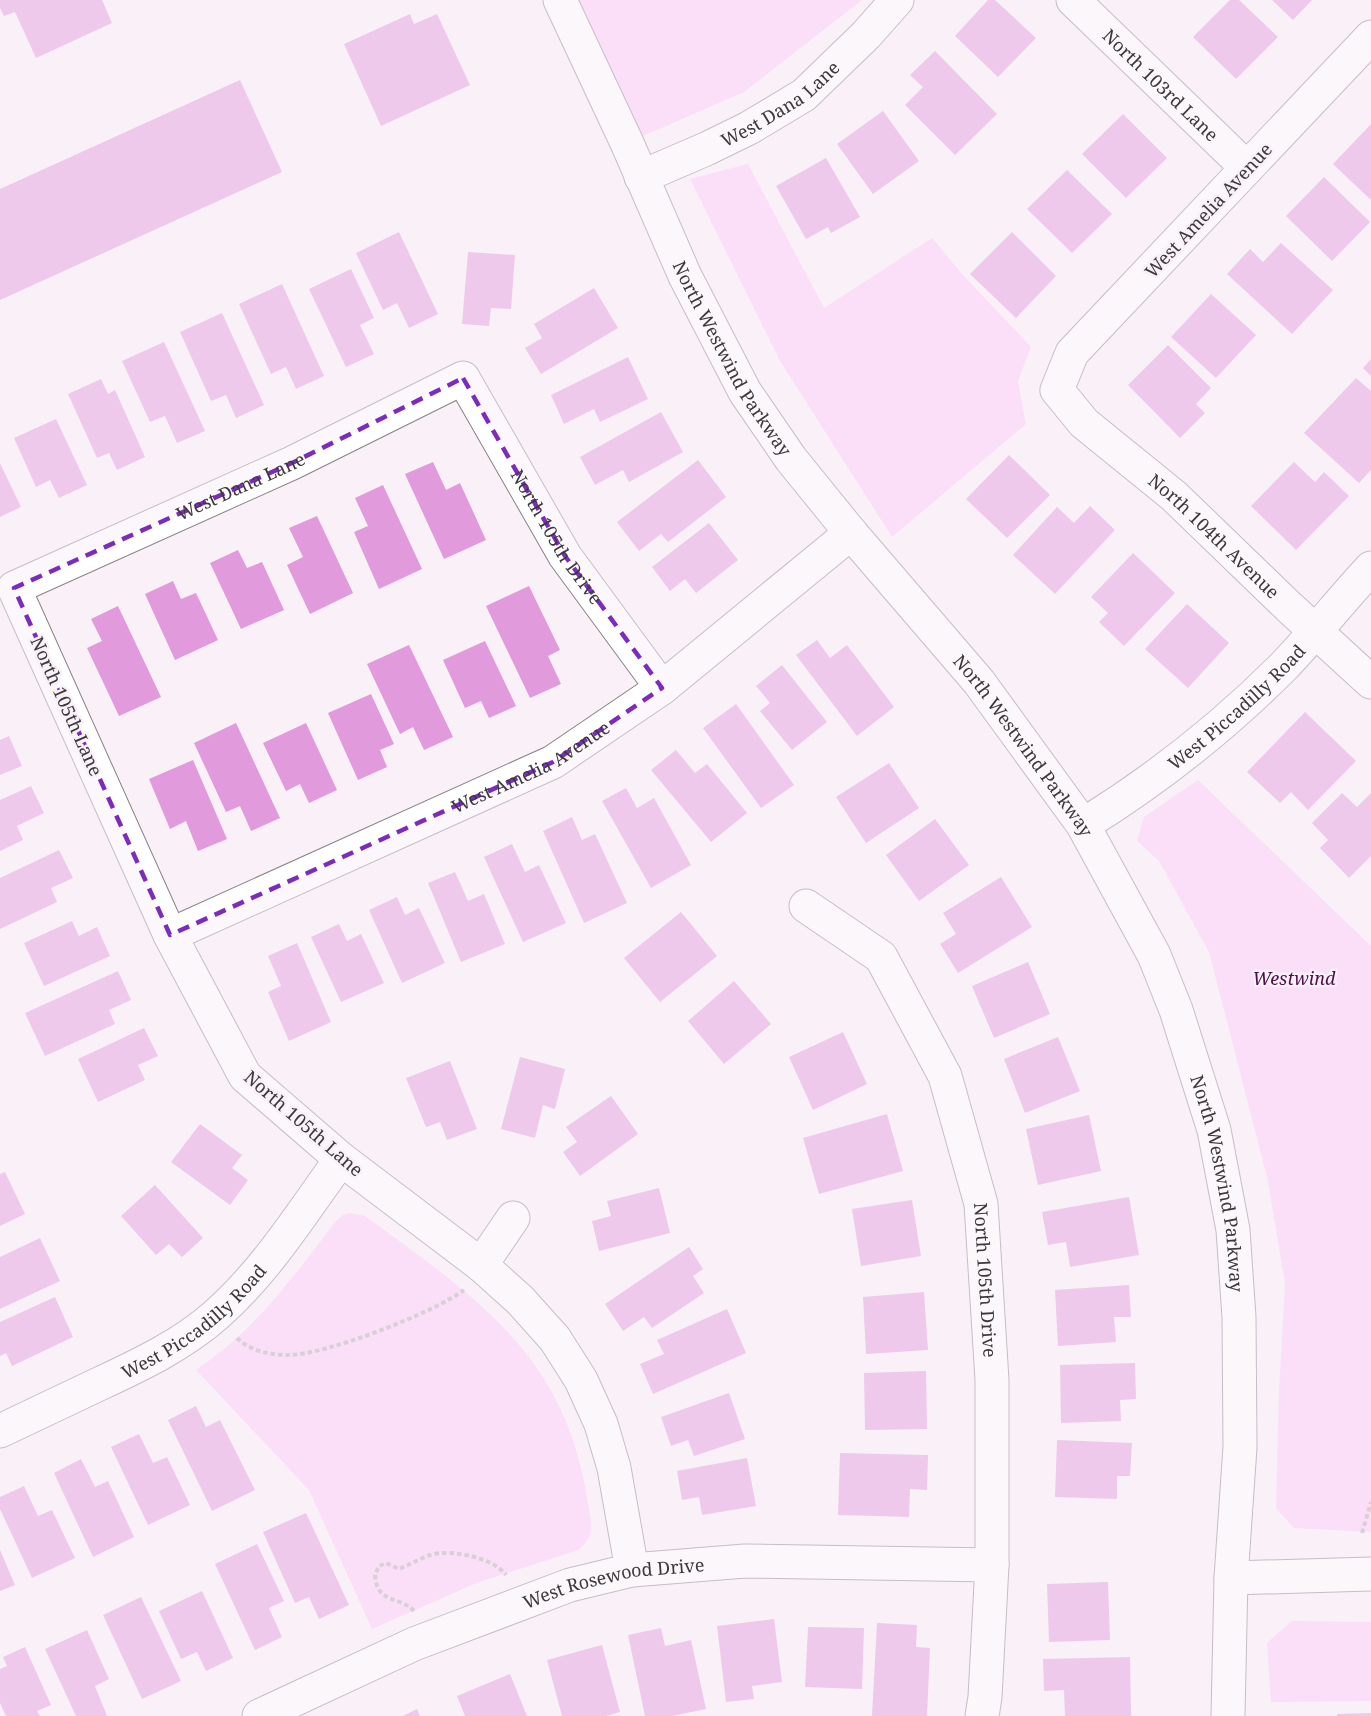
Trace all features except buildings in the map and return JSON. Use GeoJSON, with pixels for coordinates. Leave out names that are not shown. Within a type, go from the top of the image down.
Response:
{"type":"FeatureCollection","features":[{"type":"Feature","properties":{"kind":"street","name":"North Westwind Parkway"},"geometry":{"type":"LineString","coordinates":[[560,0],[685,276],[745,392],[791,459],[851,533],[979,682],[1083,825],[1154,956],[1179,1019],[1214,1130],[1233,1230],[1239,1328],[1240,1447],[1231,1578],[1228,1716]]}},
{"type":"Feature","properties":{"kind":"street","name":"West Dana Lane"},"geometry":{"type":"LineString","coordinates":[[641,177],[749,128],[804,95],[866,35],[897,0]]}},
{"type":"Feature","properties":{"kind":"street","name":"North 103rd Lane"},"geometry":{"type":"LineString","coordinates":[[1073,0],[1247,168]]}},
{"type":"Feature","properties":{"kind":"street","name":"West Amelia Avenue"},"geometry":{"type":"LineString","coordinates":[[1058,390],[1072,353],[1371,37]]}},
{"type":"Feature","properties":{"kind":"street","name":"West Dana Lane"},"geometry":{"type":"LineString","coordinates":[[14,588],[291,463],[463,378]]}},
{"type":"Feature","properties":{"kind":"street","name":"North 105th Drive"},"geometry":{"type":"LineString","coordinates":[[463,378],[565,556],[662,688]]}},
{"type":"Feature","properties":{"kind":"street","name":"North 104th Avenue"},"geometry":{"type":"LineString","coordinates":[[1058,390],[1084,423],[1174,496],[1371,682]]}},
{"type":"Feature","properties":{"kind":"street","name":"West Amelia Avenue"},"geometry":{"type":"LineString","coordinates":[[170,935],[553,762],[662,688],[851,533]]}},
{"type":"Feature","properties":{"kind":"street","name":"West Piccadilly Road"},"geometry":{"type":"LineString","coordinates":[[1083,825],[1135,793],[1216,730],[1284,666],[1371,568]]}},
{"type":"Feature","properties":{"kind":"street","name":"North 105th Lane"},"geometry":{"type":"LineString","coordinates":[[14,588],[170,935],[245,1076],[474,1276],[520,1300],[544,1325],[568,1358],[592,1402],[608,1444],[632,1570]]}},
{"type":"Feature","properties":{"kind":"street","name":"North 105th Drive"},"geometry":{"type":"LineString","coordinates":[[806,906],[881,957],[945,1076],[981,1204],[992,1380],[992,1564],[982,1716]]}},
{"type":"Feature","properties":{"kind":"street","name":"West Piccadilly Road"},"geometry":{"type":"LineString","coordinates":[[0,1431],[155,1357],[206,1323],[232,1300],[267,1261],[341,1159]]}},
{"type":"Feature","properties":{"kind":"street"},"geometry":{"type":"LineString","coordinates":[[474,1276],[513,1218]]}},
{"type":"Feature","properties":{"kind":"street","name":"West Rosewood Drive"},"geometry":{"type":"LineString","coordinates":[[259,1716],[414,1644],[570,1585],[632,1570],[745,1560],[992,1564]]}},
{"type":"Feature","properties":{"kind":"street"},"geometry":{"type":"LineString","coordinates":[[1231,1578],[1371,1574]]}},
{"type":"Feature","properties":{"kind":"path"},"geometry":{"type":"LineString","coordinates":[[234,1336],[248,1346],[266,1353],[301,1354],[339,1344],[438,1306],[474,1276]]}},
{"type":"Feature","properties":{"kind":"path"},"geometry":{"type":"LineString","coordinates":[[1362,1533],[1371,1502]]}},
{"type":"Feature","properties":{"kind":"path"},"geometry":{"type":"LineString","coordinates":[[416,1613],[411,1608],[383,1596],[378,1591],[375,1575],[379,1566],[386,1563],[399,1569],[431,1555],[453,1554],[491,1562],[506,1575]]}},
{"type":"Feature","properties":{"kind":"highlighted area"},"geometry":{"type":"Polygon","coordinates":[[[463,378],[565,556],[662,688],[553,762],[170,935],[14,588],[292,463],[463,378]]]}},
{"type":"Feature","properties":{"kind":"green space"},"geometry":{"type":"Polygon","coordinates":[[[560,0],[862,0],[744,92],[627,143],[560,0]]]}},
{"type":"Feature","properties":{"kind":"green space"},"geometry":{"type":"Polygon","coordinates":[[[748,164],[824,308],[932,238],[963,275],[1031,347],[1018,381],[1026,424],[892,537],[780,361],[690,179],[748,164]]]}},
{"type":"Feature","properties":{"kind":"green space","name":"Westwind"},"geometry":{"type":"Polygon","coordinates":[[[1198,780],[1371,946],[1371,1532],[1294,1528],[1276,1508],[1285,1284],[1268,1181],[1209,952],[1159,861],[1137,841],[1144,817],[1198,780]]]}},
{"type":"Feature","properties":{"kind":"green space"},"geometry":{"type":"Polygon","coordinates":[[[349,1213],[365,1216],[441,1272],[506,1330],[533,1363],[556,1400],[574,1443],[591,1524],[589,1538],[578,1550],[479,1582],[372,1629],[309,1490],[196,1370],[218,1354],[255,1320],[288,1283],[335,1222],[349,1213]]]}},
{"type":"Feature","properties":{"kind":"green space"},"geometry":{"type":"Polygon","coordinates":[[[1292,1621],[1371,1622],[1371,1701],[1271,1702],[1267,1643],[1292,1621]]]}}]}
